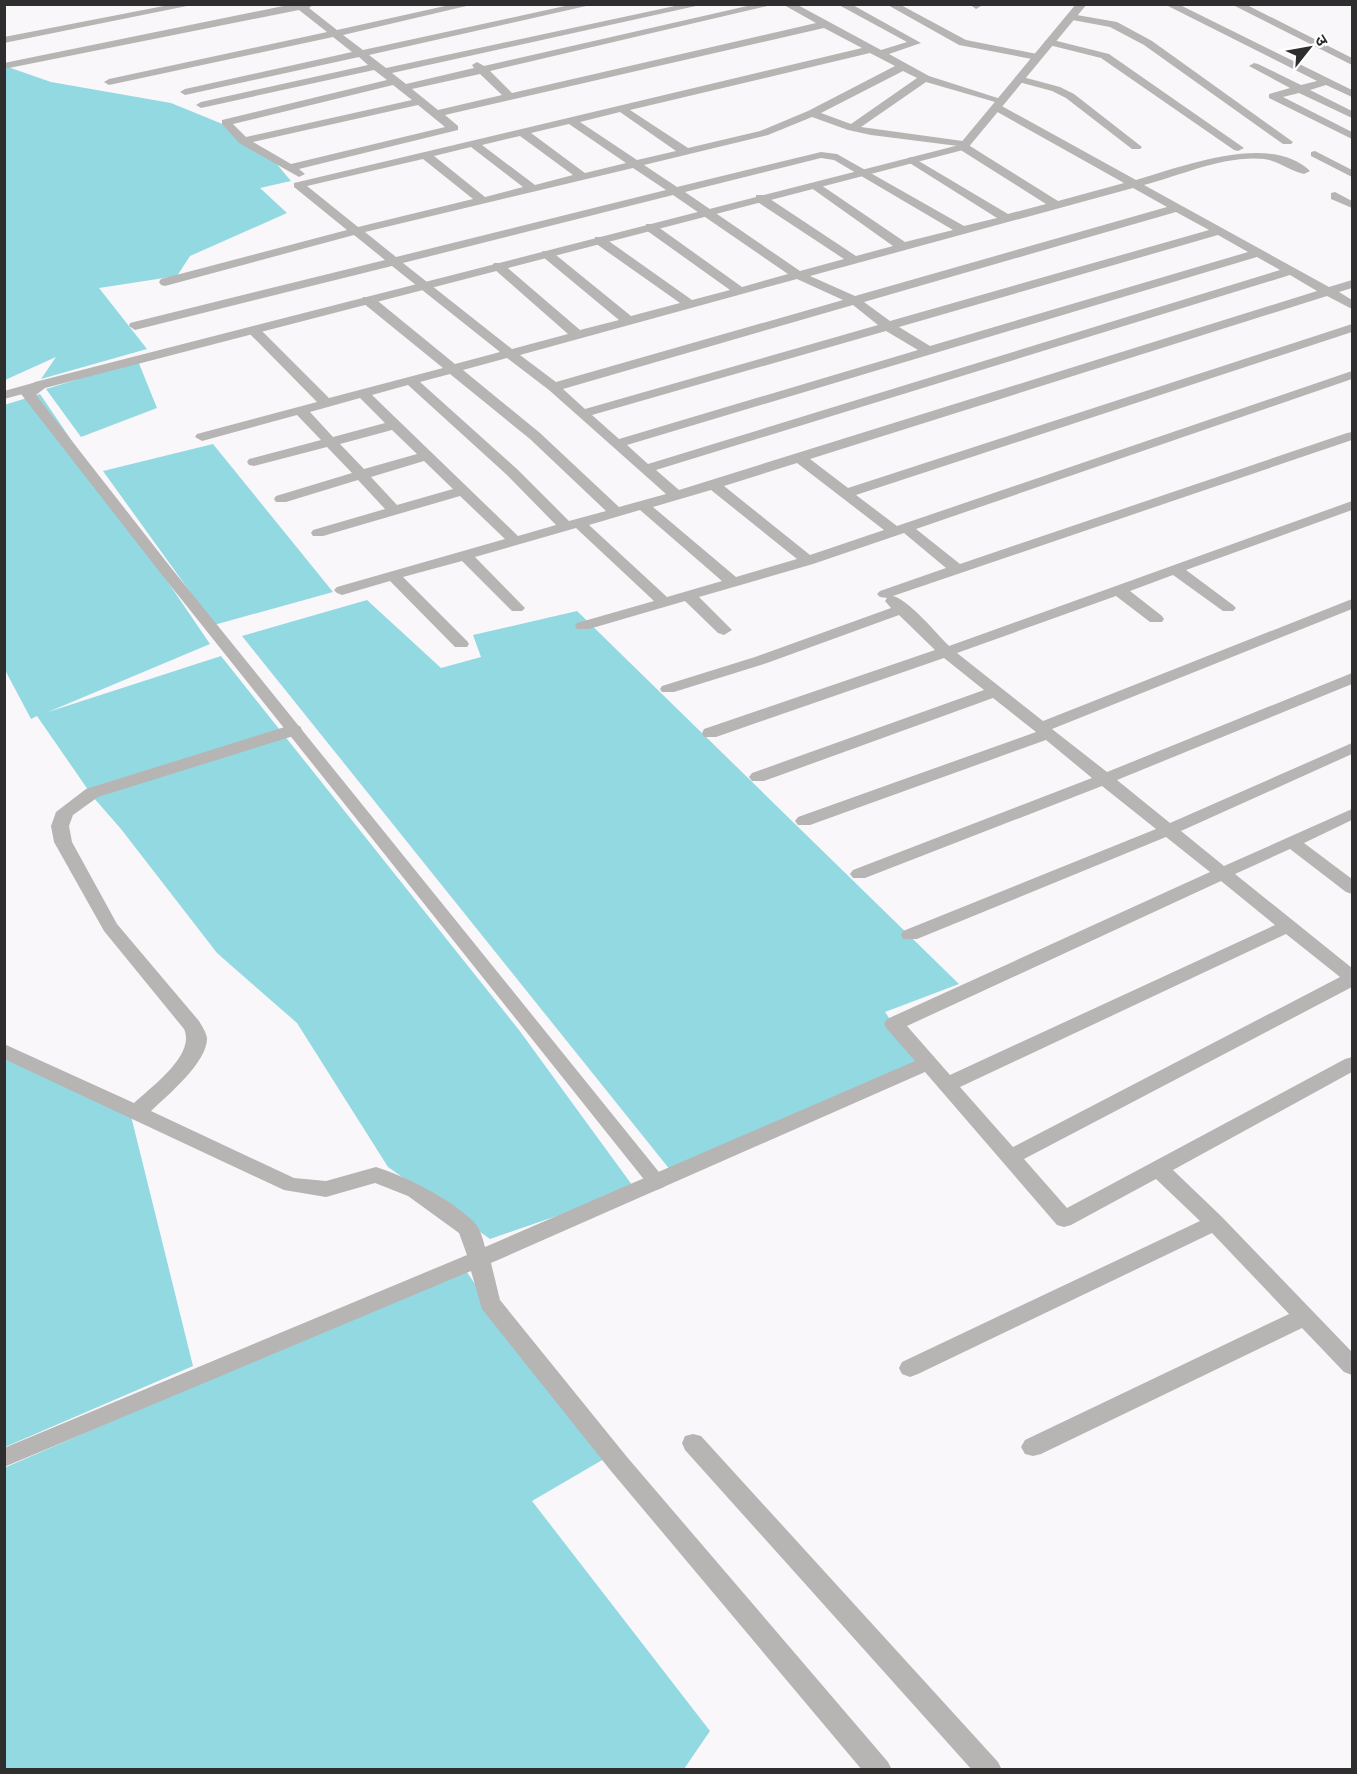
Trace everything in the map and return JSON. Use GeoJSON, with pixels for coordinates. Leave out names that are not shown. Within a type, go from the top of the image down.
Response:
{"type":"FeatureCollection","features":[{"type":"Feature","properties":{"kind":"street"},"geometry":{"type":"LineString","coordinates":[[4,40],[192,4]]}},
{"type":"Feature","properties":{"kind":"street"},"geometry":{"type":"LineString","coordinates":[[110,82],[450,6],[470,4]]}},
{"type":"Feature","properties":{"kind":"street"},"geometry":{"type":"LineString","coordinates":[[185,92],[591,4]]}},
{"type":"Feature","properties":{"kind":"street"},"geometry":{"type":"LineString","coordinates":[[201,105],[380,69],[463,56],[700,4]]}},
{"type":"Feature","properties":{"kind":"street"},"geometry":{"type":"LineString","coordinates":[[311,182],[243,141],[226,122],[399,84],[483,69],[771,4]]}},
{"type":"Feature","properties":{"kind":"street"},"geometry":{"type":"LineString","coordinates":[[787,4],[822,25],[925,78],[999,104],[1134,184],[1353,305]]}},
{"type":"Feature","properties":{"kind":"street"},"geometry":{"type":"LineString","coordinates":[[676,495],[554,387],[298,185],[916,43],[842,4]]}},
{"type":"Feature","properties":{"kind":"street"},"geometry":{"type":"LineString","coordinates":[[891,4],[963,43],[1037,57]]}},
{"type":"Feature","properties":{"kind":"street"},"geometry":{"type":"LineString","coordinates":[[4,396],[39,385],[964,146],[1082,4]]}},
{"type":"Feature","properties":{"kind":"street"},"geometry":{"type":"LineString","coordinates":[[1170,4],[1353,94]]}},
{"type":"Feature","properties":{"kind":"street"},"geometry":{"type":"LineString","coordinates":[[1236,4],[1353,62]]}},
{"type":"Feature","properties":{"kind":"street"},"geometry":{"type":"LineString","coordinates":[[4,66],[304,5],[454,128],[290,168]]}},
{"type":"Feature","properties":{"kind":"street"},"geometry":{"type":"LineString","coordinates":[[1071,17],[1113,24],[1148,43],[1287,142]]}},
{"type":"Feature","properties":{"kind":"street"},"geometry":{"type":"LineString","coordinates":[[436,114],[822,25]]}},
{"type":"Feature","properties":{"kind":"street"},"geometry":{"type":"LineString","coordinates":[[1049,42],[1105,56],[1238,148]]}},
{"type":"Feature","properties":{"kind":"street"},"geometry":{"type":"LineString","coordinates":[[463,56],[483,69],[510,97]]}},
{"type":"Feature","properties":{"kind":"street"},"geometry":{"type":"LineString","coordinates":[[1254,66],[1353,115]]}},
{"type":"Feature","properties":{"kind":"street"},"geometry":{"type":"LineString","coordinates":[[165,282],[356,231],[764,132],[812,113],[902,67]]}},
{"type":"Feature","properties":{"kind":"street"},"geometry":{"type":"LineString","coordinates":[[852,128],[925,78]]}},
{"type":"Feature","properties":{"kind":"street"},"geometry":{"type":"LineString","coordinates":[[1019,78],[1056,89],[1070,96],[1136,147]]}},
{"type":"Feature","properties":{"kind":"street"},"geometry":{"type":"LineString","coordinates":[[1327,81],[1273,96],[1353,136]]}},
{"type":"Feature","properties":{"kind":"street"},"geometry":{"type":"LineString","coordinates":[[243,141],[420,101]]}},
{"type":"Feature","properties":{"kind":"street"},"geometry":{"type":"LineString","coordinates":[[622,109],[686,152]]}},
{"type":"Feature","properties":{"kind":"street"},"geometry":{"type":"LineString","coordinates":[[812,113],[852,128],[964,146],[1056,205]]}},
{"type":"Feature","properties":{"kind":"street"},"geometry":{"type":"LineString","coordinates":[[572,121],[798,275],[855,301],[888,326],[929,351]]}},
{"type":"Feature","properties":{"kind":"street"},"geometry":{"type":"LineString","coordinates":[[522,132],[583,177]]}},
{"type":"Feature","properties":{"kind":"street"},"geometry":{"type":"LineString","coordinates":[[474,144],[533,189]]}},
{"type":"Feature","properties":{"kind":"street"},"geometry":{"type":"LineString","coordinates":[[1315,154],[1353,174]]}},
{"type":"Feature","properties":{"kind":"street"},"geometry":{"type":"LineString","coordinates":[[425,155],[483,201]]}},
{"type":"Feature","properties":{"kind":"street"},"geometry":{"type":"LineString","coordinates":[[135,326],[820,155],[837,157],[962,230]]}},
{"type":"Feature","properties":{"kind":"street"},"geometry":{"type":"LineString","coordinates":[[202,436],[1134,184],[1251,156],[1277,159],[1304,171]]}},
{"type":"Feature","properties":{"kind":"street"},"geometry":{"type":"LineString","coordinates":[[912,160],[1006,218]]}},
{"type":"Feature","properties":{"kind":"street"},"geometry":{"type":"LineString","coordinates":[[814,185],[903,247]]}},
{"type":"Feature","properties":{"kind":"street"},"geometry":{"type":"LineString","coordinates":[[1335,196],[1353,205]]}},
{"type":"Feature","properties":{"kind":"street"},"geometry":{"type":"LineString","coordinates":[[760,198],[854,260]]}},
{"type":"Feature","properties":{"kind":"street"},"geometry":{"type":"LineString","coordinates":[[554,387],[1177,208]]}},
{"type":"Feature","properties":{"kind":"street"},"geometry":{"type":"LineString","coordinates":[[650,227],[740,291]]}},
{"type":"Feature","properties":{"kind":"street"},"geometry":{"type":"LineString","coordinates":[[582,414],[1219,231]]}},
{"type":"Feature","properties":{"kind":"street"},"geometry":{"type":"LineString","coordinates":[[599,240],[689,304]]}},
{"type":"Feature","properties":{"kind":"street"},"geometry":{"type":"LineString","coordinates":[[616,444],[1258,253]]}},
{"type":"Feature","properties":{"kind":"street"},"geometry":{"type":"LineString","coordinates":[[547,254],[629,321]]}},
{"type":"Feature","properties":{"kind":"street"},"geometry":{"type":"LineString","coordinates":[[498,266],[577,335]]}},
{"type":"Feature","properties":{"kind":"street"},"geometry":{"type":"LineString","coordinates":[[646,469],[1290,271]]}},
{"type":"Feature","properties":{"kind":"street"},"geometry":{"type":"LineString","coordinates":[[342,590],[713,485],[1353,284]]}},
{"type":"Feature","properties":{"kind":"street"},"geometry":{"type":"LineString","coordinates":[[368,300],[535,436],[616,512]]}},
{"type":"Feature","properties":{"kind":"street"},"geometry":{"type":"LineString","coordinates":[[845,494],[1353,328]]}},
{"type":"Feature","properties":{"kind":"street"},"geometry":{"type":"LineString","coordinates":[[253,330],[326,403]]}},
{"type":"Feature","properties":{"kind":"street"},"geometry":{"type":"LineString","coordinates":[[583,626],[808,561],[1353,375]]}},
{"type":"Feature","properties":{"kind":"street"},"geometry":{"type":"LineString","coordinates":[[410,380],[512,472],[664,602]]}},
{"type":"Feature","properties":{"kind":"street"},"geometry":{"type":"LineString","coordinates":[[39,385],[28,394],[657,1182]]}},
{"type":"Feature","properties":{"kind":"street"},"geometry":{"type":"LineString","coordinates":[[362,393],[515,541]]}},
{"type":"Feature","properties":{"kind":"street"},"geometry":{"type":"LineString","coordinates":[[300,410],[395,511]]}},
{"type":"Feature","properties":{"kind":"street"},"geometry":{"type":"LineString","coordinates":[[254,462],[395,425]]}},
{"type":"Feature","properties":{"kind":"street"},"geometry":{"type":"LineString","coordinates":[[1010,1157],[1353,978],[946,652],[885,594],[1353,436]]}},
{"type":"Feature","properties":{"kind":"street"},"geometry":{"type":"LineString","coordinates":[[280,499],[427,455]]}},
{"type":"Feature","properties":{"kind":"street"},"geometry":{"type":"LineString","coordinates":[[798,458],[845,494],[958,570]]}},
{"type":"Feature","properties":{"kind":"street"},"geometry":{"type":"LineString","coordinates":[[713,485],[808,561]]}},
{"type":"Feature","properties":{"kind":"street"},"geometry":{"type":"LineString","coordinates":[[318,532],[463,490]]}},
{"type":"Feature","properties":{"kind":"street"},"geometry":{"type":"LineString","coordinates":[[642,505],[733,582]]}},
{"type":"Feature","properties":{"kind":"street"},"geometry":{"type":"LineString","coordinates":[[710,733],[946,652],[1353,505]]}},
{"type":"Feature","properties":{"kind":"street"},"geometry":{"type":"LineString","coordinates":[[465,555],[517,608]]}},
{"type":"Feature","properties":{"kind":"street"},"geometry":{"type":"LineString","coordinates":[[1174,569],[1228,608]]}},
{"type":"Feature","properties":{"kind":"street"},"geometry":{"type":"LineString","coordinates":[[393,575],[461,644]]}},
{"type":"Feature","properties":{"kind":"street"},"geometry":{"type":"LineString","coordinates":[[1119,590],[1156,619]]}},
{"type":"Feature","properties":{"kind":"street"},"geometry":{"type":"LineString","coordinates":[[687,596],[724,630]]}},
{"type":"Feature","properties":{"kind":"street"},"geometry":{"type":"LineString","coordinates":[[804,822],[1044,731],[1353,604]]}},
{"type":"Feature","properties":{"kind":"street"},"geometry":{"type":"LineString","coordinates":[[668,689],[761,660],[902,609]]}},
{"type":"Feature","properties":{"kind":"street"},"geometry":{"type":"LineString","coordinates":[[859,874],[1104,779],[1353,678]]}},
{"type":"Feature","properties":{"kind":"street"},"geometry":{"type":"LineString","coordinates":[[758,777],[995,692]]}},
{"type":"Feature","properties":{"kind":"street"},"geometry":{"type":"LineString","coordinates":[[136,1113],[179,1071],[196,1049],[198,1038],[192,1026],[110,927],[63,842],[60,826],[65,812],[76,802],[105,788],[294,730]]}},
{"type":"Feature","properties":{"kind":"street"},"geometry":{"type":"LineString","coordinates":[[910,935],[1169,830],[1353,748]]}},
{"type":"Feature","properties":{"kind":"street"},"geometry":{"type":"LineString","coordinates":[[1353,814],[894,1024],[1064,1219],[1353,1064]]}},
{"type":"Feature","properties":{"kind":"street"},"geometry":{"type":"LineString","coordinates":[[1292,842],[1353,888]]}},
{"type":"Feature","properties":{"kind":"street"},"geometry":{"type":"LineString","coordinates":[[947,1084],[1288,926]]}},
{"type":"Feature","properties":{"kind":"street"},"geometry":{"type":"LineString","coordinates":[[4,1051],[291,1185],[327,1189],[376,1175],[391,1179],[415,1191],[468,1228],[479,1259],[490,1303],[619,1464],[879,1770]]}},
{"type":"Feature","properties":{"kind":"street"},"geometry":{"type":"LineString","coordinates":[[4,1458],[479,1259],[928,1063]]}},
{"type":"Feature","properties":{"kind":"street"},"geometry":{"type":"LineString","coordinates":[[1158,1168],[1215,1223],[1353,1366]]}},
{"type":"Feature","properties":{"kind":"street"},"geometry":{"type":"LineString","coordinates":[[910,1368],[1215,1223]]}},
{"type":"Feature","properties":{"kind":"street"},"geometry":{"type":"LineString","coordinates":[[1033,1447],[1306,1316]]}},
{"type":"Feature","properties":{"kind":"street"},"geometry":{"type":"LineString","coordinates":[[693,1443],[989,1770]]}},
{"type":"Feature","properties":{"kind":"water"},"geometry":{"type":"Polygon","coordinates":[[[5,66],[51,82],[171,103],[225,125],[275,162],[291,181],[260,188],[287,213],[190,256],[177,276],[99,288],[147,349],[41,379],[56,357],[5,380],[5,66]]]}},
{"type":"Feature","properties":{"kind":"water"},"geometry":{"type":"Polygon","coordinates":[[[138,361],[157,408],[81,437],[46,389],[138,361]]]}},
{"type":"Feature","properties":{"kind":"water"},"geometry":{"type":"Polygon","coordinates":[[[40,394],[210,644],[48,712],[221,656],[519,1030],[635,1189],[490,1239],[388,1167],[297,1023],[217,953],[121,829],[93,797],[37,716],[31,719],[5,670],[4,405],[40,394]]]}},
{"type":"Feature","properties":{"kind":"water"},"geometry":{"type":"Polygon","coordinates":[[[213,444],[333,592],[214,625],[103,471],[213,444]]]}},
{"type":"Feature","properties":{"kind":"water"},"geometry":{"type":"Polygon","coordinates":[[[367,600],[441,668],[481,657],[473,635],[577,611],[959,984],[885,1012],[925,1070],[675,1176],[242,636],[367,600]]]}},
{"type":"Feature","properties":{"kind":"water"},"geometry":{"type":"Polygon","coordinates":[[[4,1054],[131,1116],[193,1366],[5,1447],[4,1054]]]}},
{"type":"Feature","properties":{"kind":"water"},"geometry":{"type":"Polygon","coordinates":[[[464,1268],[533,1368],[604,1459],[532,1501],[710,1731],[684,1769],[5,1769],[4,1468],[464,1268]]]}}]}
